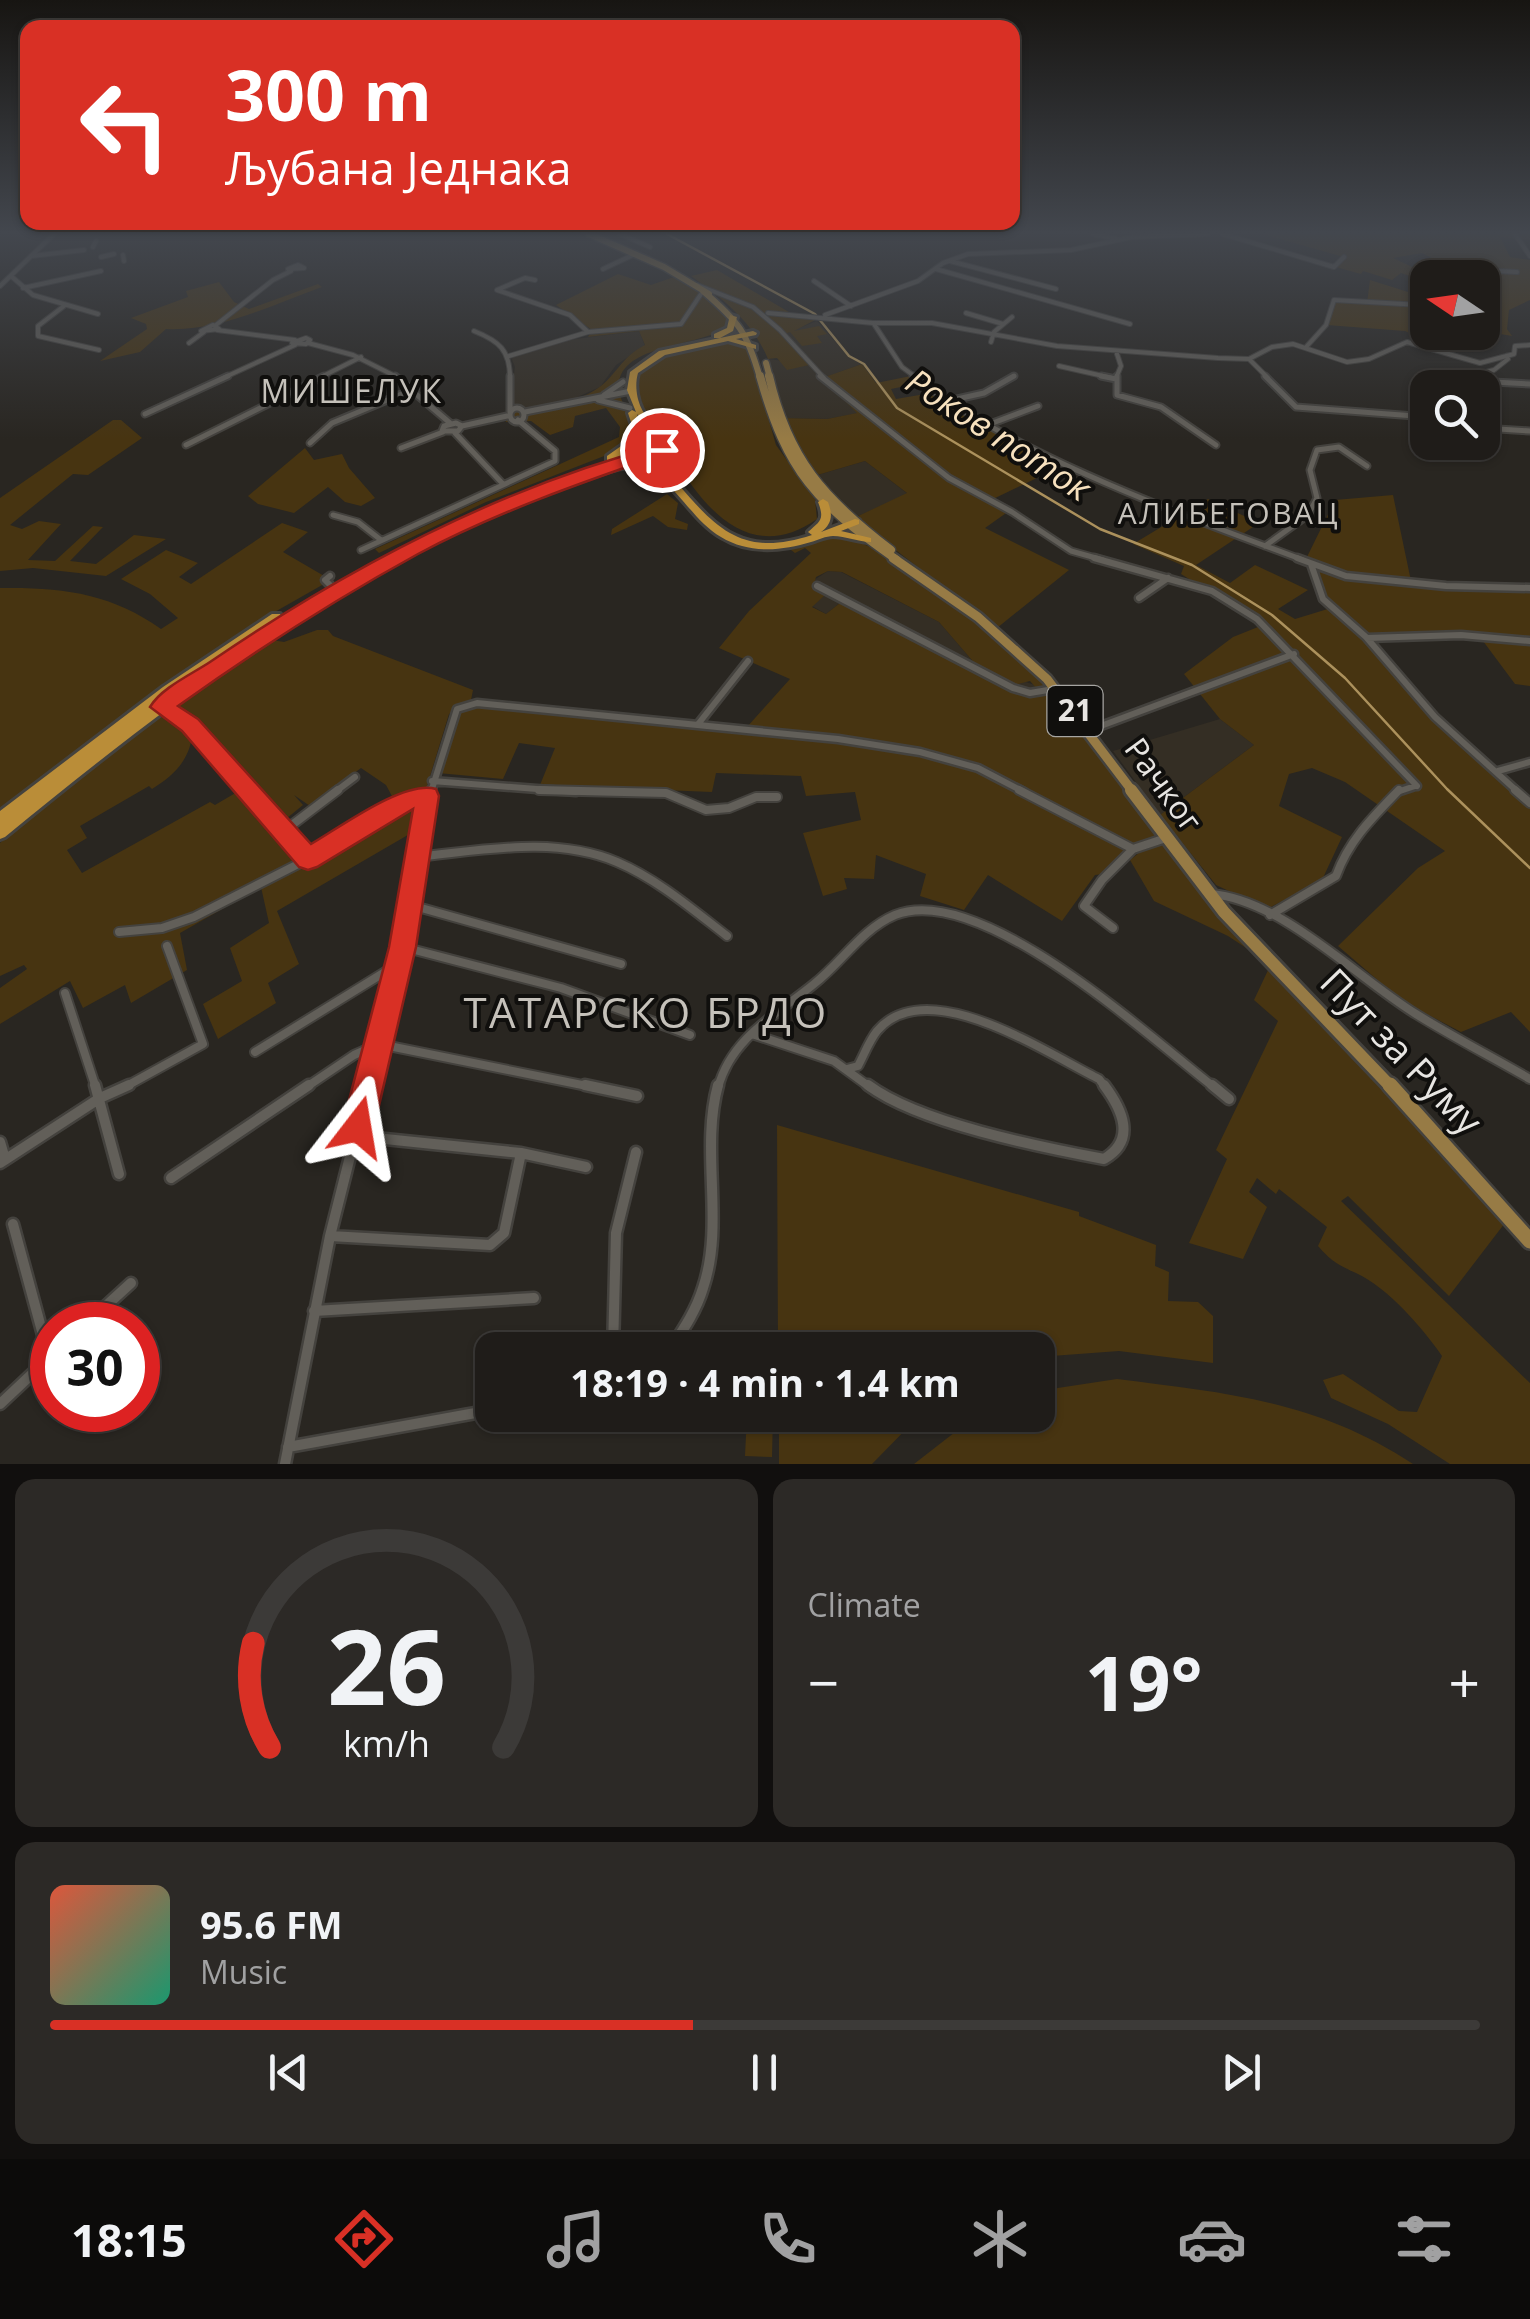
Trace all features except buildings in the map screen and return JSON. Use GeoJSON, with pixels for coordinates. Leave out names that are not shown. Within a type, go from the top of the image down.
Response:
{"type":"FeatureCollection","features":[{"type":"Feature","properties":{"kind":"highway"},"geometry":{"type":"LineString","coordinates":[[712,338],[731,328],[733,317]]}},
{"type":"Feature","properties":{"kind":"highway"},"geometry":{"type":"LineString","coordinates":[[625,450],[638,432],[627,391],[631,367],[646,356],[712,338],[749,333]]}},
{"type":"Feature","properties":{"kind":"highway"},"geometry":{"type":"LineString","coordinates":[[627,391],[634,372],[652,358],[749,333]]}},
{"type":"Feature","properties":{"kind":"highway"},"geometry":{"type":"LineString","coordinates":[[723,339],[753,348]]}},
{"type":"Feature","properties":{"kind":"highway"},"geometry":{"type":"LineString","coordinates":[[627,391],[646,424],[683,439]]}},
{"type":"Feature","properties":{"kind":"highway"},"geometry":{"type":"LineString","coordinates":[[0,816],[330,580],[473,512],[625,450],[683,439]]}},
{"type":"Feature","properties":{"kind":"highway"},"geometry":{"type":"LineString","coordinates":[[254,636],[437,537],[603,467],[683,439]]}},
{"type":"Feature","properties":{"kind":"highway"},"geometry":{"type":"LineString","coordinates":[[683,439],[670,458],[672,473],[713,522],[730,534],[753,542],[775,542],[824,530],[867,540]]}},
{"type":"Feature","properties":{"kind":"highway"},"geometry":{"type":"LineString","coordinates":[[603,467],[635,464],[663,472],[708,526],[735,542],[771,548],[848,522]]}},
{"type":"Feature","properties":{"kind":"highway"},"geometry":{"type":"LineString","coordinates":[[823,502],[828,513],[824,530]]}},
{"type":"Feature","properties":{"kind":"highway"},"geometry":{"type":"LineString","coordinates":[[0,836],[29,808],[163,701]]}},
{"type":"Feature","properties":{"kind":"main road","name":"Рачког"},"geometry":{"type":"LineString","coordinates":[[717,302],[749,333],[781,442],[823,502],[1002,636],[1056,688],[1210,894],[1263,955]]}},
{"type":"Feature","properties":{"kind":"main road","name":"Рачког"},"geometry":{"type":"LineString","coordinates":[[722,302],[732,309],[763,354],[779,418],[793,449],[820,487],[867,540],[921,577]]}},
{"type":"Feature","properties":{"kind":"main road","name":"Пут за Руму"},"geometry":{"type":"LineString","coordinates":[[1263,955],[1456,1154],[1530,1241]]}},
{"type":"Feature","properties":{"kind":"street"},"geometry":{"type":"LineString","coordinates":[[55,302],[98,314]]}},
{"type":"Feature","properties":{"kind":"street"},"geometry":{"type":"LineString","coordinates":[[217,328],[247,302]]}},
{"type":"Feature","properties":{"kind":"street"},"geometry":{"type":"LineString","coordinates":[[535,302],[576,317],[588,332]]}},
{"type":"Feature","properties":{"kind":"street"},"geometry":{"type":"LineString","coordinates":[[509,356],[588,332],[681,324],[696,302]]}},
{"type":"Feature","properties":{"kind":"street"},"geometry":{"type":"LineString","coordinates":[[749,302],[766,313],[820,376],[949,478],[1081,556],[1169,578],[1233,602],[1294,654],[1324,691],[1417,786],[1401,788],[1359,832],[1344,852],[1336,876],[1308,896],[1269,915]]}},
{"type":"Feature","properties":{"kind":"street"},"geometry":{"type":"LineString","coordinates":[[845,302],[852,307]]}},
{"type":"Feature","properties":{"kind":"street"},"geometry":{"type":"LineString","coordinates":[[818,317],[864,302]]}},
{"type":"Feature","properties":{"kind":"street"},"geometry":{"type":"LineString","coordinates":[[1053,302],[1130,324]]}},
{"type":"Feature","properties":{"kind":"street"},"geometry":{"type":"LineString","coordinates":[[1307,346],[1326,325],[1333,302]]}},
{"type":"Feature","properties":{"kind":"street"},"geometry":{"type":"LineString","coordinates":[[1374,302],[1410,304]]}},
{"type":"Feature","properties":{"kind":"street"},"geometry":{"type":"LineString","coordinates":[[64,306],[38,326],[38,336],[100,350]]}},
{"type":"Feature","properties":{"kind":"street"},"geometry":{"type":"LineString","coordinates":[[766,313],[873,324],[932,323],[1057,346],[1249,359],[1283,344],[1307,346],[1326,357],[1347,362],[1369,359],[1408,342],[1480,363],[1514,354],[1515,346],[1530,345]]}},
{"type":"Feature","properties":{"kind":"street"},"geometry":{"type":"LineString","coordinates":[[966,313],[1003,324]]}},
{"type":"Feature","properties":{"kind":"street"},"geometry":{"type":"LineString","coordinates":[[992,342],[994,332],[1012,317]]}},
{"type":"Feature","properties":{"kind":"street"},"geometry":{"type":"LineString","coordinates":[[873,324],[902,367],[947,402],[1135,497],[1311,564],[1358,577],[1530,588]]}},
{"type":"Feature","properties":{"kind":"street"},"geometry":{"type":"LineString","coordinates":[[192,327],[295,342]]}},
{"type":"Feature","properties":{"kind":"street"},"geometry":{"type":"LineString","coordinates":[[189,343],[203,330]]}},
{"type":"Feature","properties":{"kind":"street"},"geometry":{"type":"LineString","coordinates":[[474,331],[494,338],[509,356],[513,372],[510,412]]}},
{"type":"Feature","properties":{"kind":"street"},"geometry":{"type":"LineString","coordinates":[[146,414],[310,338],[362,357],[416,388],[450,424]]}},
{"type":"Feature","properties":{"kind":"street"},"geometry":{"type":"LineString","coordinates":[[1116,351],[1122,366],[1116,379],[1118,395],[1161,407],[1216,445]]}},
{"type":"Feature","properties":{"kind":"street"},"geometry":{"type":"LineString","coordinates":[[1506,356],[1504,365],[1494,370],[1456,380],[1530,384]]}},
{"type":"Feature","properties":{"kind":"street"},"geometry":{"type":"LineString","coordinates":[[186,445],[362,357]]}},
{"type":"Feature","properties":{"kind":"street"},"geometry":{"type":"LineString","coordinates":[[1249,359],[1296,407],[1410,416]]}},
{"type":"Feature","properties":{"kind":"street"},"geometry":{"type":"LineString","coordinates":[[1060,366],[1116,379]]}},
{"type":"Feature","properties":{"kind":"street"},"geometry":{"type":"LineString","coordinates":[[947,402],[984,393],[1014,376]]}},
{"type":"Feature","properties":{"kind":"street"},"geometry":{"type":"LineString","coordinates":[[310,444],[332,423],[416,388]]}},
{"type":"Feature","properties":{"kind":"street"},"geometry":{"type":"LineString","coordinates":[[601,399],[627,391]]}},
{"type":"Feature","properties":{"kind":"street"},"geometry":{"type":"LineString","coordinates":[[444,432],[443,427],[450,424],[462,426],[494,420],[510,412],[523,416],[627,391]]}},
{"type":"Feature","properties":{"kind":"street"},"geometry":{"type":"LineString","coordinates":[[601,399],[630,408]]}},
{"type":"Feature","properties":{"kind":"street"},"geometry":{"type":"LineString","coordinates":[[989,425],[1038,406]]}},
{"type":"Feature","properties":{"kind":"street"},"geometry":{"type":"LineString","coordinates":[[510,412],[523,416]]}},
{"type":"Feature","properties":{"kind":"street"},"geometry":{"type":"LineString","coordinates":[[362,547],[551,464],[558,456],[527,426],[523,416]]}},
{"type":"Feature","properties":{"kind":"street"},"geometry":{"type":"LineString","coordinates":[[401,448],[444,432],[456,432],[462,426]]}},
{"type":"Feature","properties":{"kind":"street"},"geometry":{"type":"LineString","coordinates":[[1500,429],[1530,431]]}},
{"type":"Feature","properties":{"kind":"street"},"geometry":{"type":"LineString","coordinates":[[456,432],[501,483]]}},
{"type":"Feature","properties":{"kind":"street"},"geometry":{"type":"LineString","coordinates":[[1264,547],[1308,515],[1316,498],[1310,470],[1317,450],[1339,447],[1366,466]]}},
{"type":"Feature","properties":{"kind":"street"},"geometry":{"type":"LineString","coordinates":[[333,515],[358,522],[379,538]]}},
{"type":"Feature","properties":{"kind":"street"},"geometry":{"type":"LineString","coordinates":[[1311,564],[1323,599],[1366,638],[1435,716],[1530,804]]}},
{"type":"Feature","properties":{"kind":"street"},"geometry":{"type":"LineString","coordinates":[[1139,598],[1169,578]]}},
{"type":"Feature","properties":{"kind":"street"},"geometry":{"type":"LineString","coordinates":[[816,586],[1012,688],[1030,693],[1056,688]]}},
{"type":"Feature","properties":{"kind":"street"},"geometry":{"type":"LineString","coordinates":[[1366,638],[1422,634],[1530,642]]}},
{"type":"Feature","properties":{"kind":"street"},"geometry":{"type":"LineString","coordinates":[[1090,730],[1294,654]]}},
{"type":"Feature","properties":{"kind":"street"},"geometry":{"type":"LineString","coordinates":[[698,724],[748,661]]}},
{"type":"Feature","properties":{"kind":"street"},"geometry":{"type":"LineString","coordinates":[[163,701],[190,725],[308,859]]}},
{"type":"Feature","properties":{"kind":"street"},"geometry":{"type":"LineString","coordinates":[[285,1464],[330,1236],[399,964],[427,796],[452,714],[471,703],[881,745],[958,760],[1133,850]]}},
{"type":"Feature","properties":{"kind":"street"},"geometry":{"type":"LineString","coordinates":[[1496,772],[1530,762]]}},
{"type":"Feature","properties":{"kind":"street"},"geometry":{"type":"LineString","coordinates":[[284,831],[356,777]]}},
{"type":"Feature","properties":{"kind":"street"},"geometry":{"type":"LineString","coordinates":[[432,781],[569,792],[666,793],[706,810],[730,808],[756,797],[777,797]]}},
{"type":"Feature","properties":{"kind":"street"},"geometry":{"type":"LineString","coordinates":[[119,932],[174,925],[308,859],[408,800],[427,796]]}},
{"type":"Feature","properties":{"kind":"street"},"geometry":{"type":"LineString","coordinates":[[1113,928],[1084,906],[1102,880],[1133,850],[1167,837]]}},
{"type":"Feature","properties":{"kind":"street"},"geometry":{"type":"LineString","coordinates":[[414,857],[540,849],[591,854],[626,867],[727,936]]}},
{"type":"Feature","properties":{"kind":"street"},"geometry":{"type":"LineString","coordinates":[[1210,894],[1232,896],[1269,915],[1338,955],[1414,1013],[1530,1079]]}},
{"type":"Feature","properties":{"kind":"street"},"geometry":{"type":"LineString","coordinates":[[408,904],[621,964]]}},
{"type":"Feature","properties":{"kind":"street"},"geometry":{"type":"LineString","coordinates":[[681,1332],[697,1306],[710,1270],[714,1240],[713,1120],[720,1078],[733,1049],[778,1007],[820,979],[863,934],[892,917],[924,910],[965,920],[1032,946],[1229,1099]]}},
{"type":"Feature","properties":{"kind":"street"},"geometry":{"type":"LineString","coordinates":[[0,1142],[3,1161],[100,1098],[142,1080],[203,1044],[167,946]]}},
{"type":"Feature","properties":{"kind":"street"},"geometry":{"type":"LineString","coordinates":[[402,947],[575,992],[690,1035]]}},
{"type":"Feature","properties":{"kind":"street"},"geometry":{"type":"LineString","coordinates":[[255,1052],[399,964]]}},
{"type":"Feature","properties":{"kind":"street"},"geometry":{"type":"LineString","coordinates":[[65,993],[100,1098],[119,1174]]}},
{"type":"Feature","properties":{"kind":"street"},"geometry":{"type":"LineString","coordinates":[[752,1034],[847,1069],[888,1101],[1073,1156],[1110,1157],[1124,1136],[1122,1110],[1098,1078],[986,1021],[946,1008],[916,1010],[886,1022],[858,1066],[847,1069]]}},
{"type":"Feature","properties":{"kind":"street"},"geometry":{"type":"LineString","coordinates":[[171,1178],[354,1055],[379,1044],[417,1048],[637,1096]]}},
{"type":"Feature","properties":{"kind":"street"},"geometry":{"type":"LineString","coordinates":[[356,1136],[521,1153],[586,1166]]}},
{"type":"Feature","properties":{"kind":"street"},"geometry":{"type":"LineString","coordinates":[[613,1332],[616,1234],[636,1152]]}},
{"type":"Feature","properties":{"kind":"street"},"geometry":{"type":"LineString","coordinates":[[330,1236],[490,1245],[504,1233],[521,1153]]}},
{"type":"Feature","properties":{"kind":"street"},"geometry":{"type":"LineString","coordinates":[[13,1224],[35,1302]]}},
{"type":"Feature","properties":{"kind":"street"},"geometry":{"type":"LineString","coordinates":[[111,1302],[131,1284]]}},
{"type":"Feature","properties":{"kind":"street"},"geometry":{"type":"LineString","coordinates":[[314,1310],[534,1298]]}},
{"type":"Feature","properties":{"kind":"street"},"geometry":{"type":"LineString","coordinates":[[0,1404],[30,1376]]}},
{"type":"Feature","properties":{"kind":"street"},"geometry":{"type":"LineString","coordinates":[[288,1447],[475,1413]]}},
{"type":"Feature","properties":{"kind":"shaded area"},"geometry":{"type":"Polygon","coordinates":[[[174,302],[235,302],[249,309],[282,302],[225,322],[166,329],[140,352],[100,361],[147,329],[146,324],[131,318],[174,302]]]}},
{"type":"Feature","properties":{"kind":"shaded area"},"geometry":{"type":"Polygon","coordinates":[[[710,302],[729,321],[716,333],[631,362],[622,373],[619,388],[634,433],[617,451],[486,502],[379,553],[375,549],[619,437],[620,427],[606,408],[575,416],[573,427],[550,435],[531,421],[506,422],[503,416],[514,406],[545,407],[590,393],[645,345],[639,331],[588,337],[592,330],[556,305],[710,302]]]}},
{"type":"Feature","properties":{"kind":"shaded area"},"geometry":{"type":"Polygon","coordinates":[[[772,302],[794,315],[819,318],[794,331],[819,326],[827,334],[817,336],[822,343],[802,346],[790,332],[785,334],[809,365],[787,370],[777,358],[768,359],[745,322],[726,303],[772,302]]]}},
{"type":"Feature","properties":{"kind":"shaded area"},"geometry":{"type":"Polygon","coordinates":[[[1334,302],[1410,302],[1410,333],[1327,325],[1334,302]]]}},
{"type":"Feature","properties":{"kind":"shaded area"},"geometry":{"type":"Polygon","coordinates":[[[1500,302],[1525,302],[1509,310],[1507,329],[1512,336],[1500,334],[1500,302]]]}},
{"type":"Feature","properties":{"kind":"shaded area"},"geometry":{"type":"Polygon","coordinates":[[[817,321],[848,356],[862,364],[823,378],[859,413],[827,419],[780,418],[768,359],[809,364],[784,334],[817,321]]]}},
{"type":"Feature","properties":{"kind":"shaded area"},"geometry":{"type":"Polygon","coordinates":[[[639,331],[645,346],[616,365],[600,387],[573,399],[525,409],[514,406],[511,392],[515,367],[511,357],[560,341],[639,331]]]}},
{"type":"Feature","properties":{"kind":"shaded area"},"geometry":{"type":"Polygon","coordinates":[[[722,341],[748,348],[776,445],[815,499],[817,519],[794,531],[773,536],[753,534],[718,515],[676,461],[696,436],[656,424],[644,408],[638,385],[642,372],[651,363],[678,350],[722,341]]]}},
{"type":"Feature","properties":{"kind":"shaded area"},"geometry":{"type":"Polygon","coordinates":[[[862,364],[876,383],[911,376],[920,383],[891,389],[896,399],[931,393],[954,409],[1064,465],[991,500],[1009,511],[985,528],[1069,570],[997,628],[854,518],[907,493],[865,461],[814,476],[780,418],[827,419],[857,413],[822,378],[862,364]]]}},
{"type":"Feature","properties":{"kind":"shaded area"},"geometry":{"type":"Polygon","coordinates":[[[113,420],[121,420],[142,438],[88,475],[73,474],[10,525],[22,529],[39,521],[61,524],[28,560],[55,561],[93,526],[103,527],[70,561],[96,564],[134,535],[166,539],[106,576],[33,568],[0,571],[0,498],[113,420]]]}},
{"type":"Feature","properties":{"kind":"shaded area"},"geometry":{"type":"Polygon","coordinates":[[[305,448],[314,460],[342,454],[375,498],[361,506],[345,502],[328,487],[294,513],[258,504],[248,496],[305,448]]]}},
{"type":"Feature","properties":{"kind":"shaded area"},"geometry":{"type":"Polygon","coordinates":[[[865,461],[908,494],[854,518],[814,476],[865,461]]]}},
{"type":"Feature","properties":{"kind":"shaded area"},"geometry":{"type":"Polygon","coordinates":[[[667,494],[678,503],[675,519],[688,524],[687,530],[668,527],[653,516],[611,535],[612,529],[667,494]]]}},
{"type":"Feature","properties":{"kind":"shaded area"},"geometry":{"type":"Polygon","coordinates":[[[1393,495],[1411,581],[1530,586],[1530,686],[1515,684],[1483,641],[1428,637],[1372,643],[1432,715],[1530,805],[1530,1032],[1511,1012],[1461,1032],[1402,1001],[1338,946],[1418,868],[1445,851],[1345,782],[1312,768],[1289,774],[1279,806],[1342,837],[1322,880],[1267,909],[1216,885],[1160,815],[1254,745],[1220,719],[1184,674],[1233,637],[1263,625],[1181,574],[1184,566],[1133,544],[1208,499],[1259,523],[1196,565],[1230,583],[1255,565],[1308,590],[1278,609],[1295,619],[1331,608],[1317,592],[1314,566],[1306,559],[1335,500],[1393,495]]]}},
{"type":"Feature","properties":{"kind":"shaded area"},"geometry":{"type":"Polygon","coordinates":[[[282,523],[308,532],[283,552],[331,580],[243,630],[0,808],[0,588],[85,595],[123,607],[161,629],[178,618],[150,594],[121,579],[166,550],[198,563],[179,577],[191,584],[282,523]]]}},
{"type":"Feature","properties":{"kind":"shaded area"},"geometry":{"type":"Polygon","coordinates":[[[833,535],[859,542],[917,575],[1052,687],[1038,690],[1030,681],[1014,685],[977,666],[939,622],[842,572],[828,571],[816,577],[813,588],[825,595],[812,607],[826,614],[840,603],[1019,693],[1037,696],[1056,692],[1163,835],[1130,849],[958,758],[920,749],[747,727],[790,679],[719,648],[749,611],[811,553],[805,548],[795,553],[787,547],[833,535]]]}},
{"type":"Feature","properties":{"kind":"shaded area"},"geometry":{"type":"Polygon","coordinates":[[[828,571],[841,572],[939,622],[977,666],[1056,692],[1029,696],[1010,690],[840,603],[826,614],[812,606],[824,595],[812,588],[814,580],[828,571]]]}},
{"type":"Feature","properties":{"kind":"shaded area"},"geometry":{"type":"Polygon","coordinates":[[[328,630],[333,636],[473,690],[471,700],[449,714],[413,832],[277,911],[299,964],[268,983],[276,1003],[218,1039],[203,1004],[242,981],[230,948],[269,923],[261,887],[180,933],[187,970],[131,1003],[125,985],[83,1008],[70,981],[0,1024],[0,988],[27,969],[24,965],[0,976],[0,843],[161,713],[192,736],[187,753],[179,767],[160,784],[152,789],[149,786],[80,826],[87,838],[67,850],[82,873],[210,802],[215,805],[249,785],[212,742],[170,706],[266,639],[284,642],[328,630]],[[361,768],[310,806],[294,795],[303,805],[281,823],[309,852],[394,800],[386,785],[361,768]]]}},
{"type":"Feature","properties":{"kind":"shaded area"},"geometry":{"type":"Polygon","coordinates":[[[470,706],[837,741],[919,753],[976,770],[1127,852],[1103,874],[1095,875],[1062,921],[988,875],[964,910],[920,896],[926,874],[876,855],[874,879],[844,878],[847,889],[823,896],[803,833],[861,820],[855,792],[806,796],[801,776],[716,773],[712,792],[540,785],[555,748],[519,743],[503,779],[438,773],[456,714],[470,706]]]}},
{"type":"Feature","properties":{"kind":"shaded area"},"geometry":{"type":"Polygon","coordinates":[[[1220,719],[1254,745],[1160,815],[1113,751],[1220,719]]]}},
{"type":"Feature","properties":{"kind":"shaded area"},"geometry":{"type":"Polygon","coordinates":[[[1167,841],[1263,959],[1228,936],[1154,901],[1130,860],[1144,849],[1167,841]]]}},
{"type":"Feature","properties":{"kind":"shaded area"},"geometry":{"type":"Polygon","coordinates":[[[1270,966],[1508,1219],[1449,1296],[1348,1196],[1341,1201],[1530,1383],[1530,1464],[1450,1464],[1388,1424],[1331,1398],[1323,1380],[1343,1374],[1399,1411],[1417,1412],[1442,1356],[1392,1298],[1368,1279],[1335,1262],[1318,1246],[1327,1227],[1279,1189],[1276,1194],[1257,1178],[1249,1192],[1267,1207],[1243,1259],[1189,1243],[1227,1159],[1216,1150],[1278,1021],[1254,1000],[1270,966]]]}},
{"type":"Feature","properties":{"kind":"shaded area"},"geometry":{"type":"Polygon","coordinates":[[[777,1125],[1079,1212],[1079,1216],[1156,1245],[1155,1266],[1169,1272],[1168,1301],[1198,1302],[1213,1316],[1213,1363],[1119,1351],[1055,1356],[1055,1332],[778,1332],[777,1125]]]}},
{"type":"Feature","properties":{"kind":"shaded area"},"geometry":{"type":"Polygon","coordinates":[[[1117,1379],[1234,1395],[1342,1426],[1413,1464],[914,1464],[955,1432],[1055,1432],[1055,1388],[1117,1379]]]}},
{"type":"Feature","properties":{"kind":"shaded area"},"geometry":{"type":"Polygon","coordinates":[[[746,1432],[773,1432],[772,1457],[745,1456],[746,1432]]]}},
{"type":"Feature","properties":{"kind":"shaded area"},"geometry":{"type":"Polygon","coordinates":[[[779,1432],[903,1432],[872,1464],[779,1464],[779,1432]]]}},
{"type":"Feature","properties":{"kind":"waterway","name":"Роков поток"},"geometry":{"type":"LineString","coordinates":[[793,302],[815,314],[849,356],[864,364],[897,408],[1100,529],[1192,565],[1272,615],[1345,678],[1447,789],[1530,868]]}},
{"type":"Feature","properties":{"kind":"district","name":"МИШЕЛУК"},"geometry":{"type":"Point","coordinates":[352,392]}},
{"type":"Feature","properties":{"kind":"district","name":"АЛИБЕГОВАЦ"},"geometry":{"type":"Point","coordinates":[1229,514]}},
{"type":"Feature","properties":{"kind":"district","name":"ТАТАРСКО БРДО"},"geometry":{"type":"Point","coordinates":[646,1013]}},
{"type":"Feature","properties":{"kind":"route"},"geometry":{"type":"LineString","coordinates":[[358,1127],[402,947],[412,868],[427,796],[408,800],[308,859],[190,725],[161,707],[271,630],[414,548],[603,467],[662,450]]}}]}
